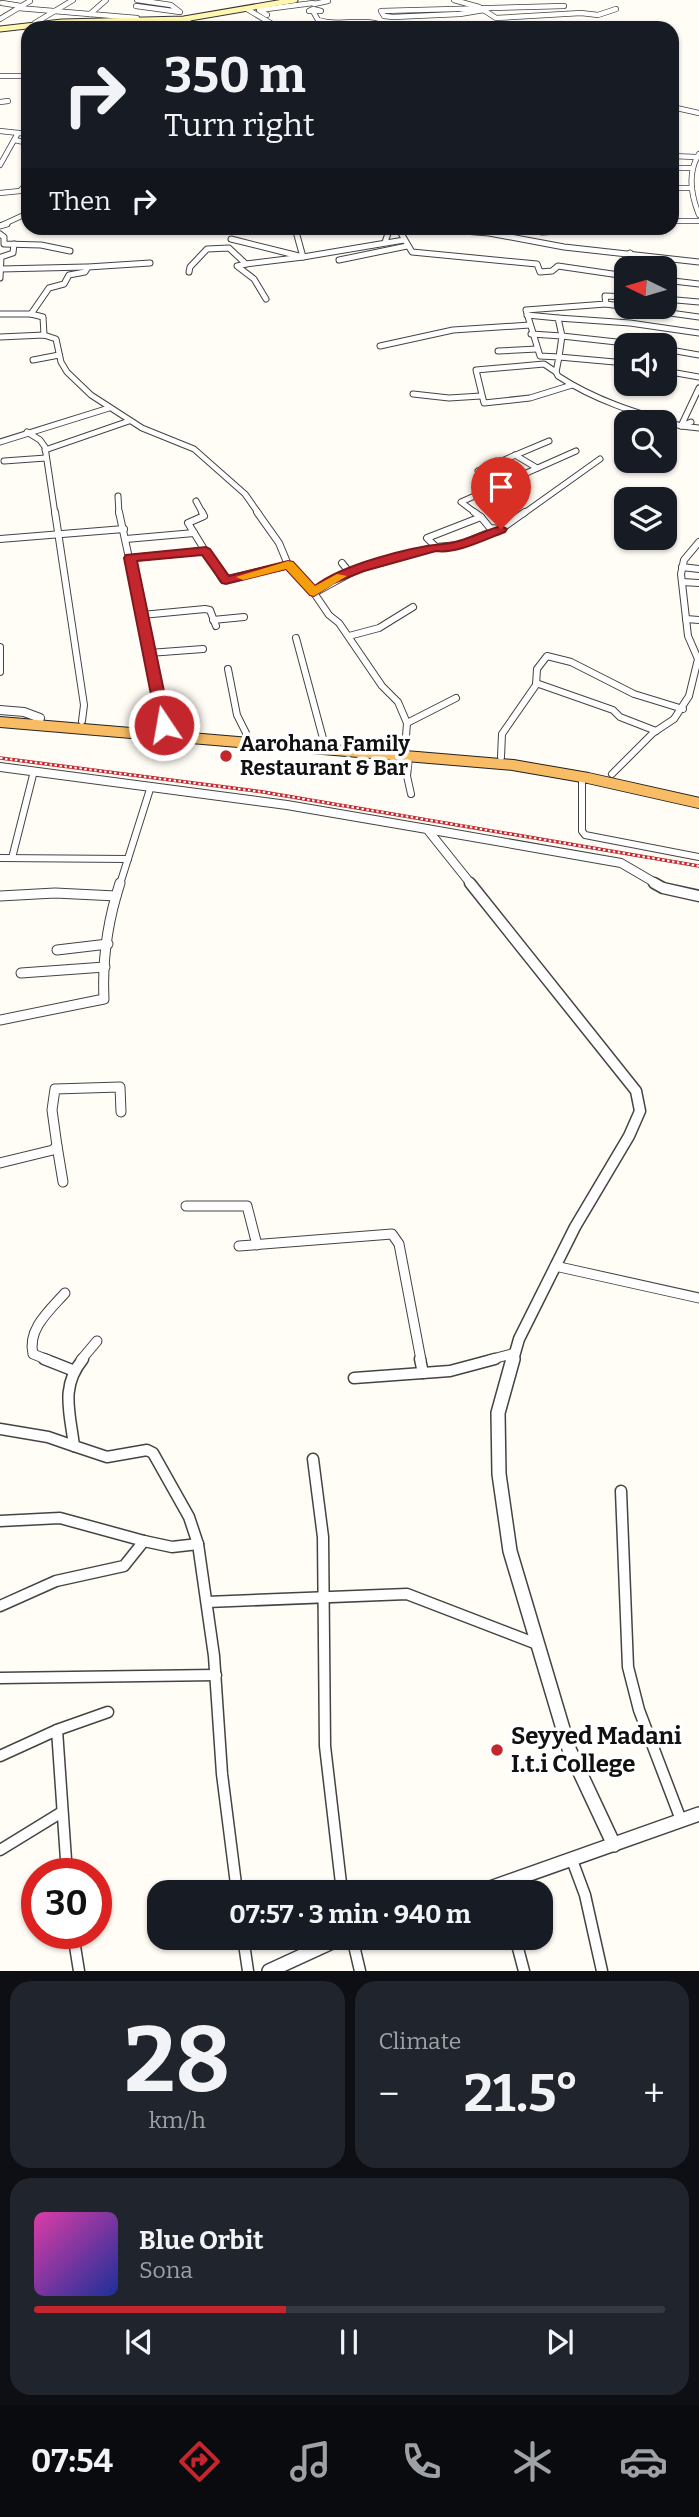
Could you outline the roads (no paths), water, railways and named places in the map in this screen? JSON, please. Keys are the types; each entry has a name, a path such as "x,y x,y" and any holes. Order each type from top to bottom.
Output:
{"highway":[{"path":"0,712 39,721 407,753 501,757 612,774 699,795"},
{"path":"0,722 82,721 324,742 513,765 699,803"}],"main road":[{"path":"113,21 184,19 257,9 285,0"},
{"path":"111,21 147,19 295,0"},
{"path":"0,28 21,26"}],"street":[{"path":"42,21 53,11 73,0"},
{"path":"90,14 106,0"},
{"path":"136,6 172,16 180,12 171,5 137,0"},
{"path":"454,0 479,7 500,18 581,13 592,15 616,9"},
{"path":"0,19 30,1"},
{"path":"257,9 313,6 328,1"},
{"path":"2,3 53,11 147,19"},
{"path":"313,6 321,21"},
{"path":"484,10 449,15 393,17 384,16 382,11 564,6"},
{"path":"0,9 12,11"},
{"path":"247,9 267,21"},
{"path":"257,9 267,15"},
{"path":"0,76 21,76"},
{"path":"0,102 8,101"},
{"path":"688,109 699,104"},
{"path":"679,108 699,113"},
{"path":"0,131 21,133"},
{"path":"0,165 18,133"},
{"path":"15,140 21,141"},
{"path":"679,156 698,155"},
{"path":"698,155 691,168 692,188 699,215"},
{"path":"679,167 691,168"},
{"path":"692,181 699,181"},
{"path":"679,188 692,188"},
{"path":"0,193 20,191"},
{"path":"0,226 21,217"},
{"path":"17,220 21,220"},
{"path":"679,221 699,221"},
{"path":"0,234 4,237 4,244 41,244 70,251"},
{"path":"297,235 303,257"},
{"path":"385,242 388,235"},
{"path":"402,235 412,252 442,254 482,262 538,265 540,272 552,271 559,266 614,274"},
{"path":"502,235 564,247 699,262"},
{"path":"542,235 546,242"},
{"path":"231,239 303,257"},
{"path":"266,299 259,285 237,266 289,261 404,240"},
{"path":"189,272 190,267 207,249 236,247 241,241"},
{"path":"0,278 1,257 13,253 15,244"},
{"path":"338,260 407,246"},
{"path":"229,248 246,264"},
{"path":"1,269 150,263"},
{"path":"31,314 49,288 64,284 69,275 85,272 88,267"},
{"path":"677,282 699,284"},
{"path":"606,304 605,296 614,296"},
{"path":"677,300 699,302"},
{"path":"614,362 540,356 531,334 526,310 606,304 699,317"},
{"path":"0,314 31,314 44,319 44,335"},
{"path":"527,315 630,323 699,333"},
{"path":"556,372 562,336 558,318"},
{"path":"380,346 453,330 530,325"},
{"path":"531,334 614,342"},
{"path":"0,337 44,335 56,339 59,355 67,372 109,408 130,421 182,444 213,464 245,494 279,543 288,565 314,593 329,615 339,623 382,686 398,702 407,723 407,776 411,794"},
{"path":"498,351 537,349"},
{"path":"677,351 699,355"},
{"path":"33,360 59,355"},
{"path":"572,385 510,401 484,403 477,370 544,364 572,385 615,406 681,426 699,428"},
{"path":"677,373 699,377"},
{"path":"681,426 699,388"},
{"path":"413,394 449,398 481,396"},
{"path":"0,442 109,408"},
{"path":"45,450 130,421"},
{"path":"681,426 691,422"},
{"path":"27,432 43,442 45,450 84,705 82,721"},
{"path":"478,471 549,441"},
{"path":"496,530 490,528 481,517 461,502 576,451"},
{"path":"515,455 537,468"},
{"path":"4,461 46,458"},
{"path":"314,593 330,580 350,573 436,547 443,548 473,540 501,529 600,460"},
{"path":"118,496 163,715 163,728"},
{"path":"196,501 204,516 189,521 225,580 288,565"},
{"path":"436,547 427,538 481,517"},
{"path":"0,539 124,528"},
{"path":"126,540 194,533"},
{"path":"612,774 656,731 674,719 683,709 695,682 698,659 688,636 682,567 693,546 699,542"},
{"path":"130,558 206,551"},
{"path":"342,564 350,573"},
{"path":"682,567 699,569"},
{"path":"682,582 699,583"},
{"path":"349,636 379,628 414,607"},
{"path":"142,615 205,609 210,610 214,623 244,617"},
{"path":"686,619 699,620"},
{"path":"296,638 324,742"},
{"path":"0,647 0,672"},
{"path":"149,653 203,649"},
{"path":"501,757 502,734 536,682 537,668 547,656 571,662 634,694 683,709"},
{"path":"228,669 237,715 247,736"},
{"path":"536,682 613,710 620,717 656,731"},
{"path":"407,723 456,698"},
{"path":"0,767 287,805 621,863 663,888 699,896"},
{"path":"12,858 34,771"},
{"path":"582,777 582,831 585,835 699,857"},
{"path":"0,1020 104,999 110,915 151,786"},
{"path":"427,830 636,1091 640,1111 629,1136 575,1227 519,1339 498,1413 499,1474 510,1551 569,1749 614,1845"},
{"path":"0,858 128,859"},
{"path":"0,896 55,893 116,896"},
{"path":"57,950 107,944"},
{"path":"22,973 105,967"},
{"path":"62,1182 52,1125 52,1099 55,1089 120,1087 121,1112"},
{"path":"0,1163 53,1150 57,1146"},
{"path":"186,1206 247,1206 257,1245"},
{"path":"239,1246 392,1234 399,1244 424,1373"},
{"path":"555,1266 699,1298"},
{"path":"65,1293 31,1337 30,1348 33,1354 72,1370"},
{"path":"74,1446 68,1389 72,1370 97,1341"},
{"path":"354,1378 450,1371 515,1353"},
{"path":"0,1429 48,1437 107,1457 147,1450 153,1453 189,1517 198,1544 207,1602 216,1675 222,1774 235,1880"},
{"path":"313,1459 323,1537 321,1599 325,1746 341,1880"},
{"path":"621,1491 628,1667 639,1710 681,1820"},
{"path":"0,1521 60,1518 172,1547 198,1544"},
{"path":"0,1606 56,1581 124,1566 144,1541"},
{"path":"207,1602 407,1594 539,1645"},
{"path":"0,1678 216,1675"},
{"path":"0,1756 57,1730 108,1712"},
{"path":"57,1730 66,1858"},
{"path":"0,1850 62,1812"},
{"path":"521,1880 699,1814"},
{"path":"572,1860 586,1895 602,1971"},
{"path":"75,1949 79,1971"},
{"path":"245,1950 248,1971"},
{"path":"269,1971 315,1950"},
{"path":"355,1950 360,1971"},
{"path":"518,1950 524,1971"}],"railway":[{"path":"0,758 263,792 699,866"}],"place":[{"name":"Aarohana Family Restaurant & Bar","path":"226,756"},
{"name":"Seyyed Madani I.t.i College","path":"497,1750"}]}
